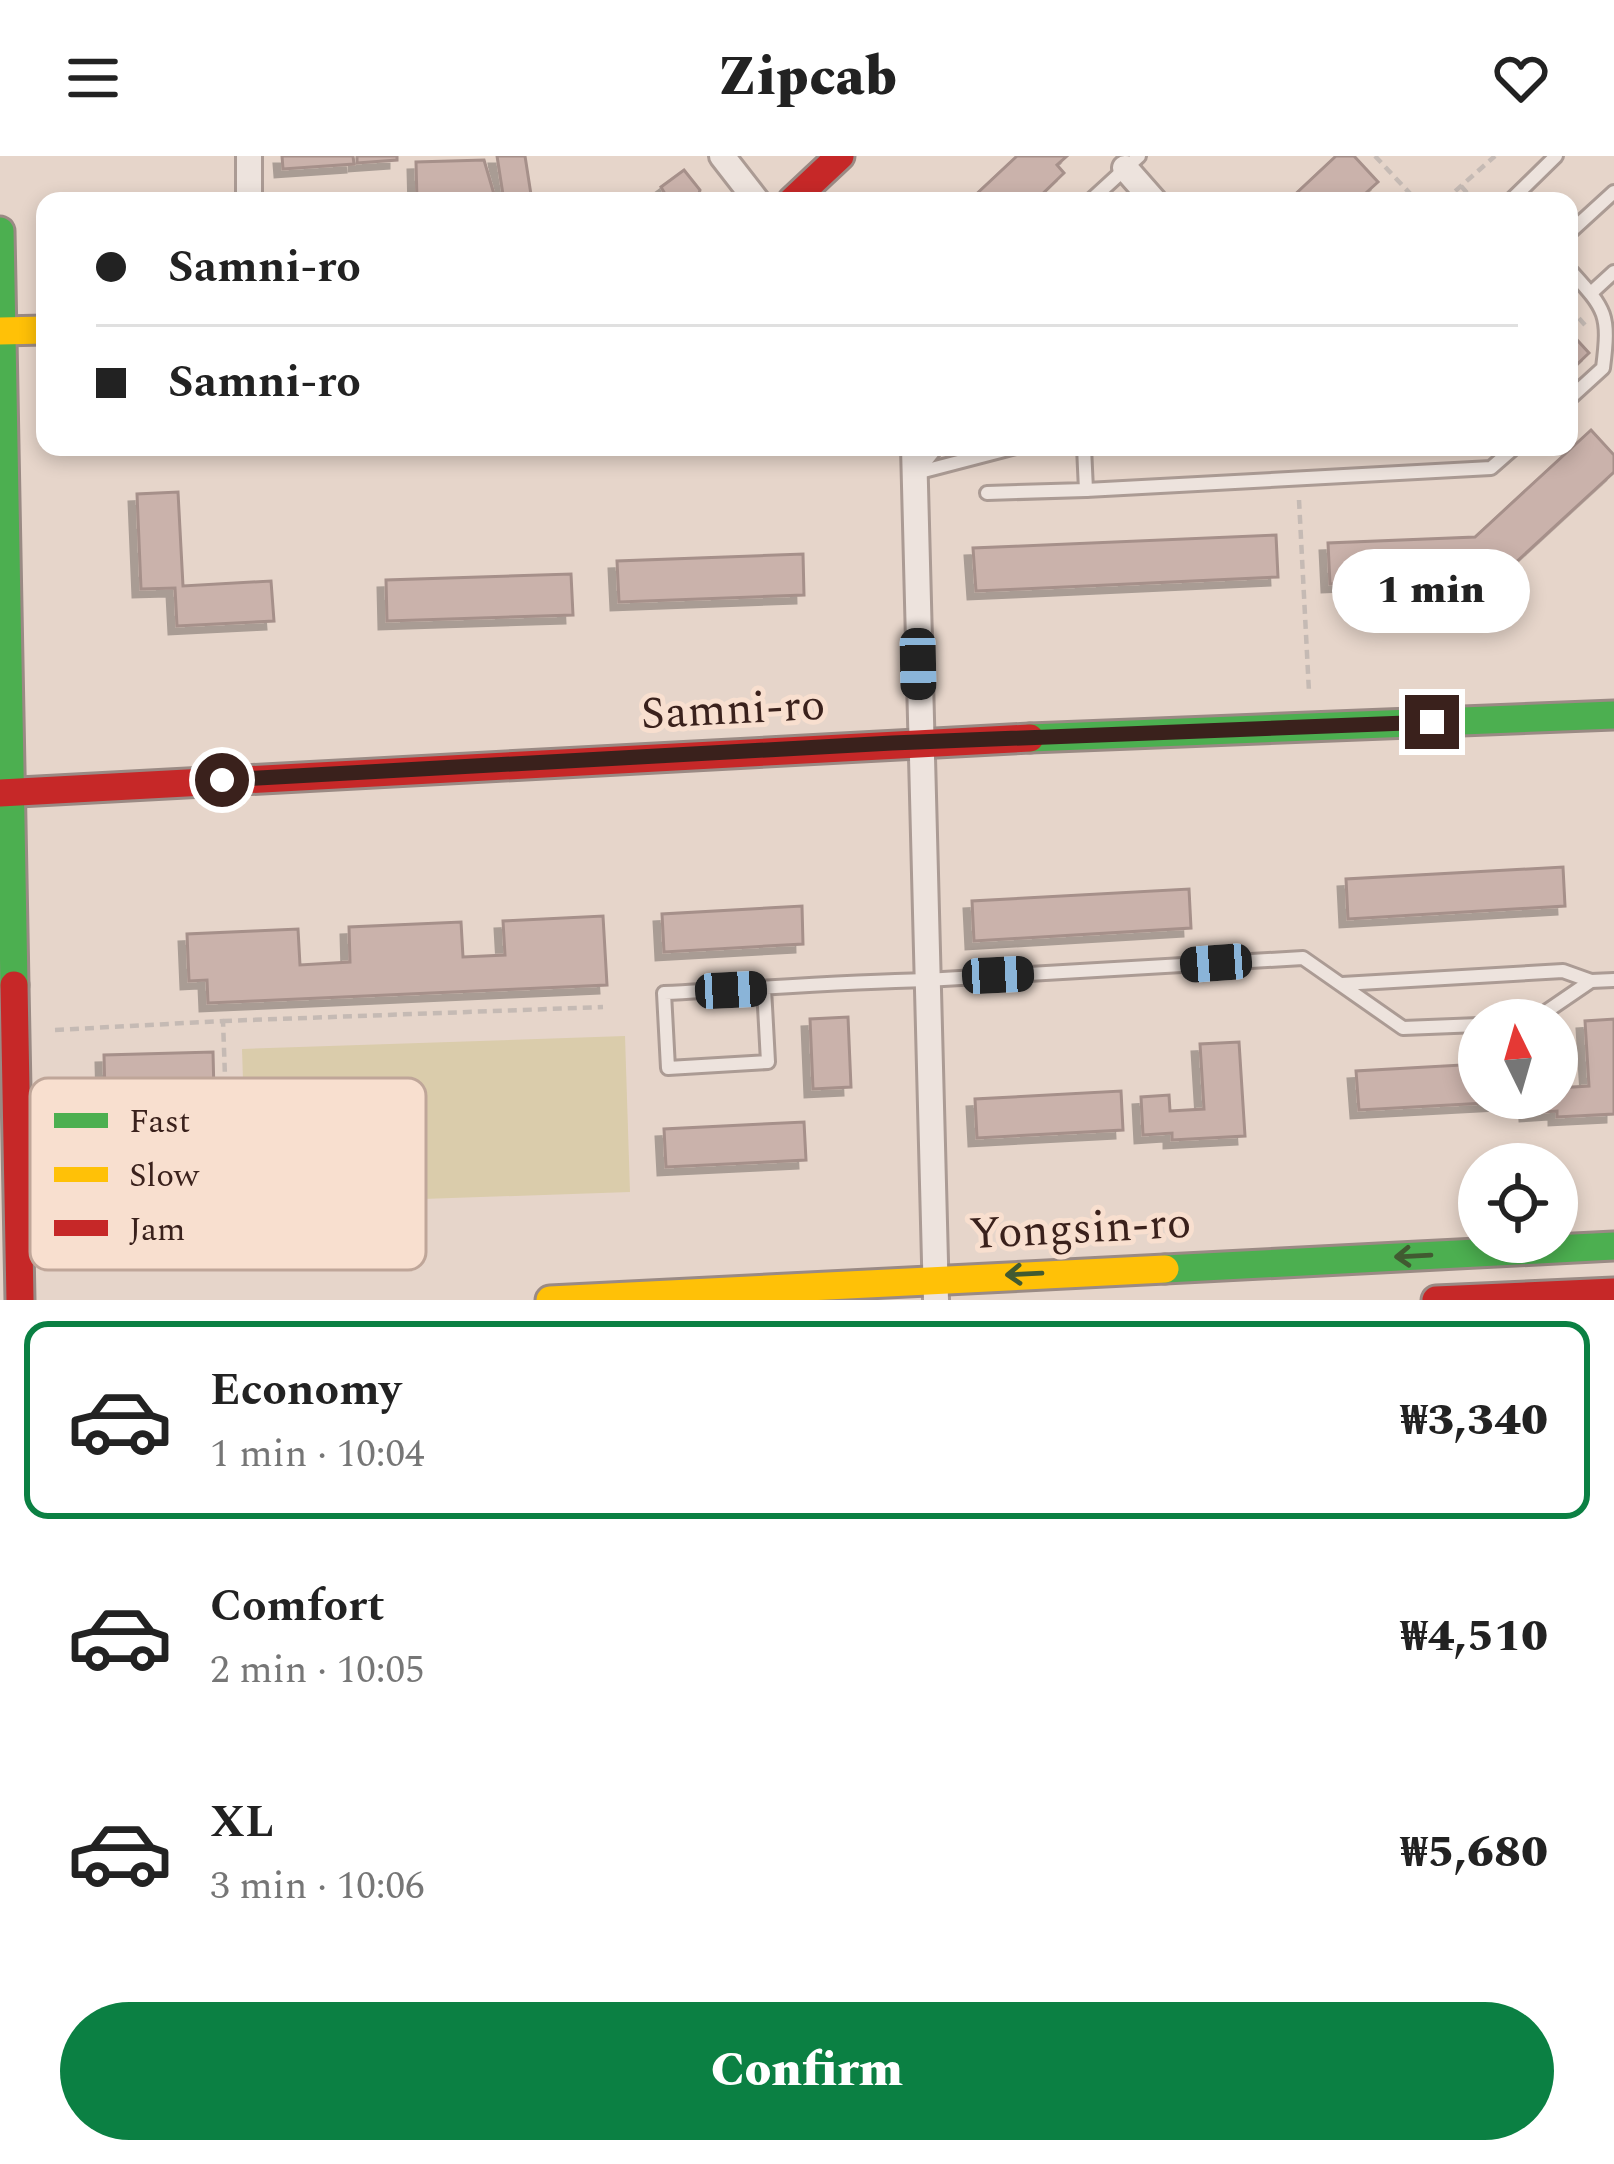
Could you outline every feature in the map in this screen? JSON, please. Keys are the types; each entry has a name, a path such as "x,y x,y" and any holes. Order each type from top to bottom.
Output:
{"main road":[{"path":"802,192 840,156"},
{"path":"0,232 5,792 20,1300"},
{"path":"1,331 36,330"},
{"name":"Samni-ro","path":"5,792 919,742 1614,715"},
{"name":"Yongsin-ro","path":"550,1300 935,1289 1614,1246"},
{"path":"1436,1300 1614,1292"}],"street":[{"path":"248,156 249,192"},
{"path":"722,156 750,192"},
{"path":"1132,162 1149,192"},
{"path":"915,456 935,1289"}],"lane":[{"path":"1519,192 1556,156"},
{"path":"1100,192 1132,162"},
{"path":"1578,225 1614,191"},
{"path":"1591,293 1614,272"},
{"path":"1578,278 1609,323 1604,368 1578,391"},
{"path":"1604,368 1614,380"},
{"path":"916,473 930,456"},
{"path":"916,473 981,456"},
{"path":"1084,456 1086,490"},
{"path":"987,493 1491,468 1505,456"},
{"path":"764,988 768,1062 668,1068 664,993 1303,958 1403,1028 1458,1025"},
{"path":"1340,984 1563,971 1591,981 1614,980"},
{"path":"1565,999 1591,981"}],"path":[{"path":"1375,156 1409,192"},
{"path":"1454,192 1495,156"},
{"path":"1461,186 1466,192"},
{"path":"1578,317 1591,332"},
{"path":"1297,478 1309,692"},
{"path":"55,1030 603,1007"},
{"path":"223,1021 225,1078"}],"shaded area":[{"path":"625,1036 630,1192 426,1199 426,1078 243,1078 242,1049"}],"building":[{"path":"282,156 353,156 354,164 283,169"},
{"path":"357,156 397,156 397,160 357,163"},
{"path":"497,156 525,156 531,192 503,192"},
{"path":"1017,156 1067,156 1057,165 1064,173 1044,192 979,192"},
{"path":"1336,156 1354,156 1378,182 1367,192 1298,192"},
{"path":"484,160 493,192 417,192 416,162"},
{"path":"684,170 700,190 664,192 661,187"},
{"path":"1578,341 1589,353 1578,363"},
{"path":"1591,430 1614,455 1614,472 1500,577 1330,584 1328,543 1475,537 1563,456 1578,456 1578,442"},
{"path":"178,492 183,586 271,581 274,621 177,626 175,588 141,589 137,494"},
{"path":"1276,535 1278,577 976,591 973,548"},
{"path":"803,554 804,595 619,602 617,561"},
{"path":"571,574 573,615 387,621 386,580"},
{"path":"1563,867 1565,906 1348,919 1346,879"},
{"path":"1189,889 1191,928 974,941 972,901"},
{"path":"802,906 803,944 664,952 662,914"},
{"path":"603,916 607,985 208,1003 207,980 189,981 187,934 298,929 300,965 350,962 349,927 461,922 463,957 505,955 503,921"},
{"path":"848,1017 851,1087 813,1089 810,1019"},
{"path":"1614,1019 1614,1114 1578,1116 1578,1087 1589,1086 1585,1021"},
{"path":"1239,1042 1245,1136 1172,1140 1172,1133 1143,1135 1141,1097 1169,1095 1170,1111 1204,1109 1200,1044"},
{"path":"213,1052 214,1078 105,1078 104,1055"},
{"path":"1458,1065 1458,1105 1359,1110 1356,1071"},
{"path":"1121,1091 1123,1130 977,1138 975,1099"},
{"path":"804,1122 806,1160 666,1167 664,1129"}],"traffic: fast":[{"path":"0,231 14,985"},
{"path":"1030,738 1614,715"},
{"path":"1165,1269 1614,1246"}],"traffic: slow":[{"path":"0,331 36,330"},
{"path":"550,1300 1165,1269"}],"traffic: jam":[{"path":"802,192 840,156"},
{"path":"0,793 1030,738"},
{"path":"14,985 20,1300"},
{"path":"1436,1300 1614,1292"}],"route":[{"path":"222,780 892,743 1432,722"}]}
